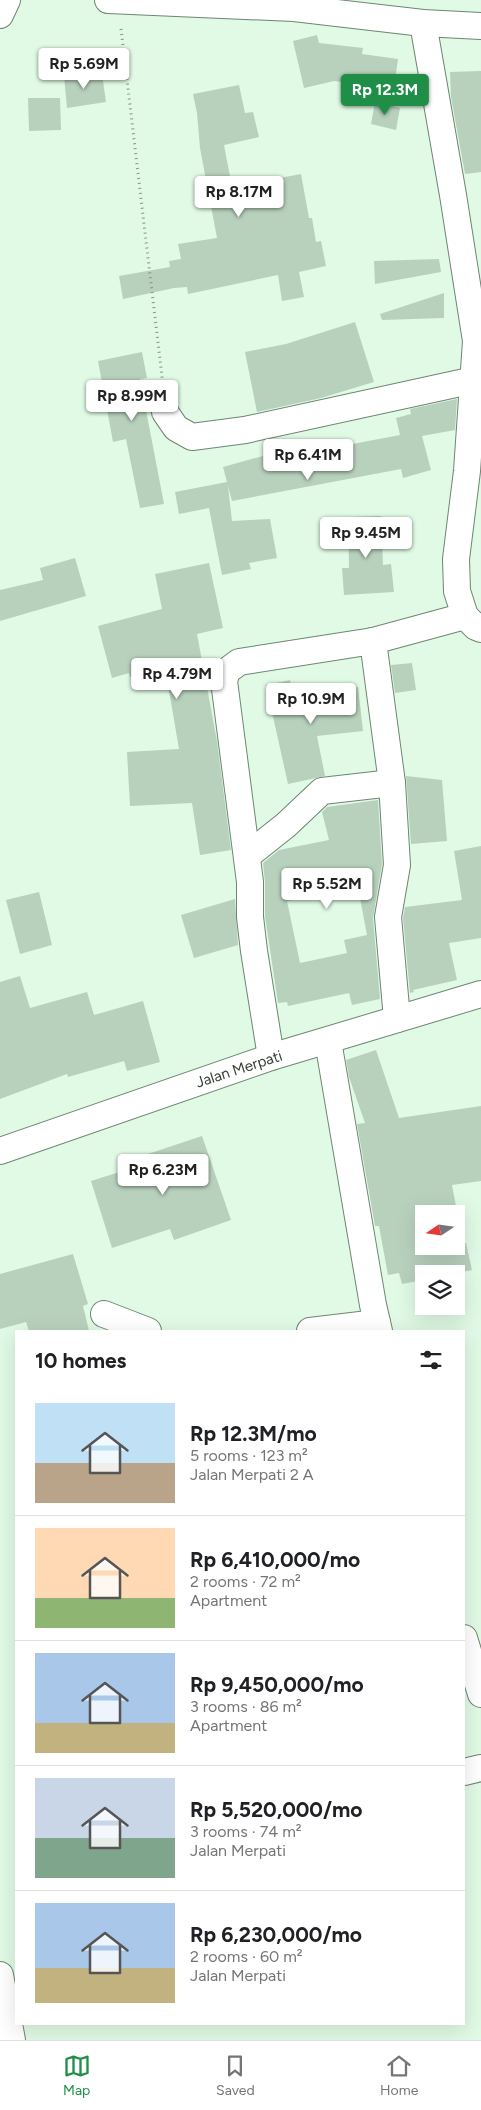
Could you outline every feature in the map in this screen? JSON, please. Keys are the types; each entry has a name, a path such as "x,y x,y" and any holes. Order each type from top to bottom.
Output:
{"street":[{"path":"0,15 7,0"},
{"path":"113,0 293,4 423,22 481,26"},
{"path":"271,1057 254,951 247,856 224,681 227,671 239,662 473,623 457,592 456,559 467,471 476,342 423,22"},
{"path":"165,412 170,422 176,428 192,437 245,430 474,380"},
{"path":"373,641 392,783 398,865 388,917 396,1019"},
{"path":"247,856 286,825 322,791 392,783"},
{"name":"Jalan Merpati","path":"0,1151 271,1057 481,994"},
{"path":"327,1330 378,1327 328,1041"},
{"path":"104,1314 145,1330"},
{"path":"465,1641 481,1694"},
{"path":"465,1772 481,1768"},
{"path":"0,1976 12,2040"}],"path":[{"path":"113,0 163,366 165,412"}],"building":[{"path":"317,35 319,43 363,48 362,54 398,59 394,88 334,81 304,88 293,41"},
{"path":"481,71 481,172 465,174 451,97 450,72"},
{"path":"102,74 106,102 67,108 64,76"},
{"path":"239,85 245,113 253,112 259,137 224,145 232,187 301,174 309,218 312,218 316,242 321,241 326,266 299,272 304,297 282,301 278,275 188,294 187,287 174,288 123,299 119,276 170,267 169,261 181,259 178,244 217,238 200,148 197,113 193,94"},
{"path":"28,98 60,98 61,130 29,131"},
{"path":"375,102 400,108 396,130 371,124"},
{"path":"439,259 441,272 375,284 374,261"},
{"path":"444,293 444,318 382,320 380,314"},
{"path":"355,322 374,382 321,398 257,412 245,352 286,344"},
{"path":"142,352 147,378 140,379 164,504 140,508 126,439 113,442 98,361"},
{"path":"457,399 455,430 422,436 431,470 403,478 401,469 232,501 228,486 232,521 270,519 277,558 249,563 251,569 222,575 209,508 179,514 175,492 227,482 223,467 277,452 279,458 400,435 396,418 411,414 410,409"},
{"path":"381,516 383,565 391,564 394,592 344,595 342,568 349,568 348,517"},
{"path":"75,558 86,596 0,621 0,590 43,580 40,568"},
{"path":"209,563 223,628 197,634 217,741 231,850 200,855 192,803 130,806 127,752 179,749 165,667 130,677 129,673 112,678 98,626 162,609 155,574"},
{"path":"412,663 416,690 395,693 391,665"},
{"path":"290,680 293,694 358,687 363,731 317,736 325,776 288,784 266,685"},
{"path":"406,776 442,780 447,841 411,844"},
{"path":"378,800 382,864 373,918 380,999 352,1005 349,993 288,1006 287,1002 278,1003 265,916 263,863 279,850 329,840 322,812 327,807","holes":["344,874 345,880 356,877 367,935 344,940 347,953 300,963 287,901 304,898 301,883"]},
{"path":"481,846 481,938 449,943 457,980 413,990 414,992 410,993 403,918 405,907 462,900 454,851"},
{"path":"39,892 52,945 20,954 6,900"},
{"path":"235,899 238,945 194,958 181,915"},
{"path":"20,976 30,1008 87,992 94,1015 143,1001 160,1062 127,1071 124,1061 68,1077 67,1074 0,1099 0,982"},
{"path":"376,1050 399,1118 481,1106 481,1181 452,1185 456,1205 415,1205 415,1255 465,1255 466,1243 472,1270 465,1272 465,1265 415,1265 415,1282 402,1284 399,1273 388,1275 379,1226 375,1226 357,1124 365,1123 349,1077 346,1060"},
{"path":"202,1136 231,1220 174,1240 170,1229 112,1248 91,1181 148,1163 145,1155"},
{"path":"73,1254 88,1304 83,1306 89,1330 29,1330 26,1322 0,1329 0,1274"}]}
